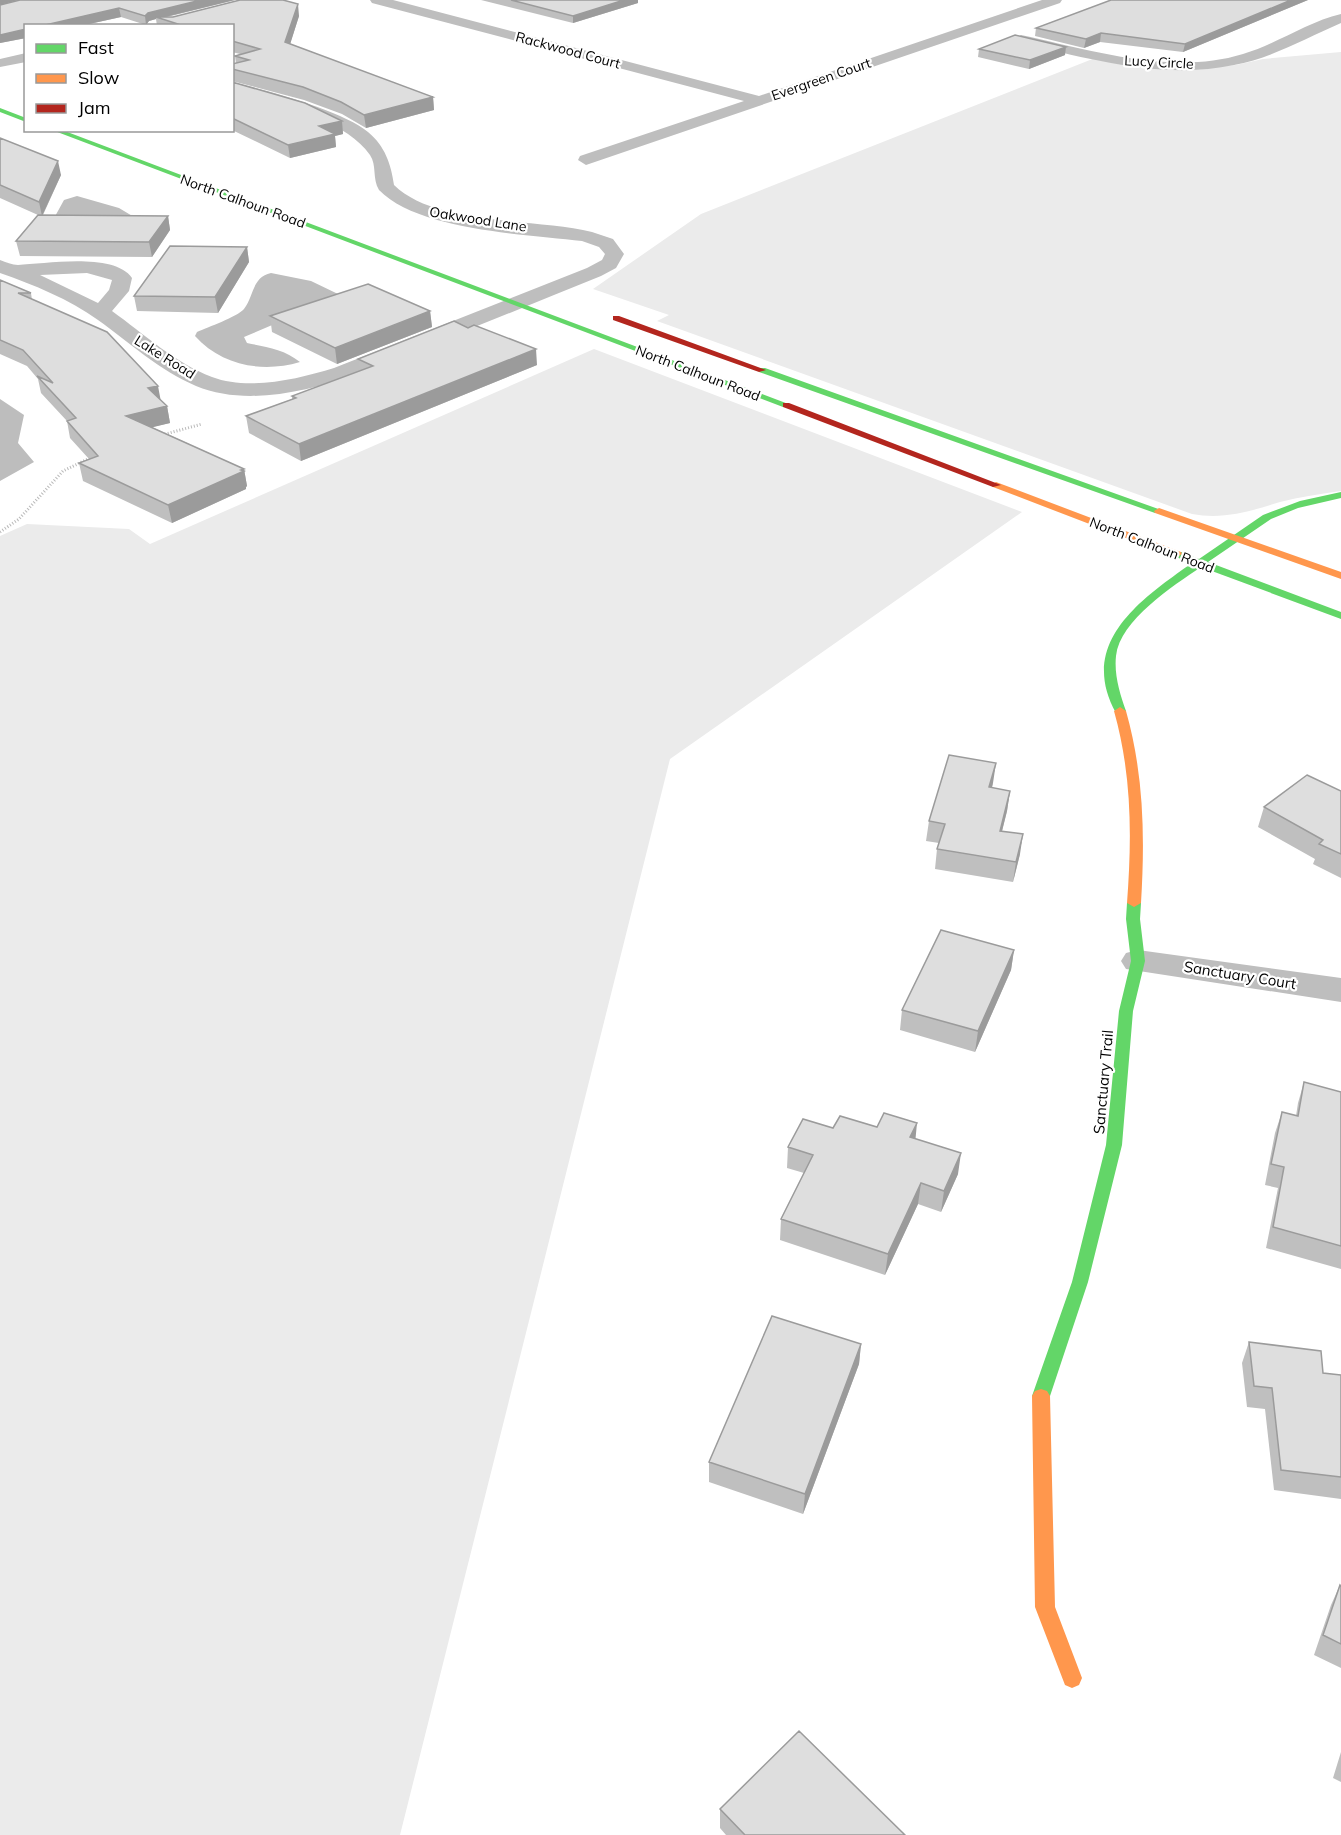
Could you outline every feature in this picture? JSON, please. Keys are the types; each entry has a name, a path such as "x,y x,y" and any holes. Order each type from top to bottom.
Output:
{"main road":[{"path":"0,110 24,119"},
{"name":"North Calhoun Road","path":"60,132 1341,616"},
{"path":"234,198 254,191"},
{"path":"522,284 566,300"},
{"name":"North Calhoun Road","path":"599,312 1341,576"},
{"name":"Sanctuary Trail","path":"1072,1678 1045,1607 1041,1397 1080,1282 1114,1145 1126,1011 1138,961 1133,919 1140,838 1138,795 1126,729 1115,695 1111,651 1118,634 1130,618 1199,563 1282,509 1341,495"}],"street":[{"name":"Rackwood Court","path":"378,0 758,100"},
{"name":"Evergreen Court","path":"586,160 1056,0"},
{"name":"Lucy Circle","path":"973,28 1114,59 1185,65 1221,63 1248,57 1341,18"},
{"path":"0,63 24,57"},
{"name":"Oakwood Lane","path":"234,87 321,114 362,135 379,155 383,164 385,186 414,207 458,219 585,236 606,243 612,248 615,254 609,264 545,292"},
{"path":"6,268 78,268 115,273 122,278 122,285 101,312"},
{"name":"Lake Road","path":"6,268 101,312 130,336 192,376 218,384 245,388 310,383 342,373 545,292"},
{"name":"Sanctuary Court","path":"1138,961 1341,990"}],"path":[{"path":"153,437 202,424"},
{"path":"0,532 19,519 63,471 98,454"}],"shaded area":[{"path":"1341,52 1341,491 1288,500 1237,514 1204,516 1192,514 657,321 669,315 593,289 701,214 1095,58 1190,68 1236,65 1263,59"},
{"path":"77,196 119,208 134,217 53,220 64,200"},
{"path":"271,273 311,281 338,294 338,297 244,337 247,343 281,351 300,362 272,367 244,364 218,354 195,336 197,332 244,309 260,278"},
{"path":"594,349 1022,512 670,759 400,1835 0,1835 0,536 27,524 129,529 150,544"},
{"path":"0,399 24,415 18,443 34,462 0,481"}],"building":[{"path":"20,0 201,0 148,13 145,16 119,8 50,24 24,24 24,29 0,35 0,5"},
{"path":"240,0 283,0 298,4 285,42 433,97 364,115 341,102 303,87 234,70 234,64 249,60 235,56 260,49 234,42 234,24 178,24 156,17 173,17"},
{"path":"511,0 624,0 573,16"},
{"path":"1111,0 1291,0 1185,44 1101,33 1086,39 1036,28"},
{"path":"1015,35 1066,47 1030,60 979,49"},
{"path":"234,83 305,103 342,121 319,126 335,134 288,145 234,119"},
{"path":"0,138 58,161 39,202 0,185"},
{"path":"38,215 168,216 149,242 16,241"},
{"path":"170,246 247,247 215,297 134,296"},
{"path":"0,280 31,293 18,293 107,332 158,386 148,388 167,406 126,416 244,469 241,470 244,471 168,505 79,463 98,456 67,421 76,418 37,376 53,383 23,350 0,340"},
{"path":"368,284 430,311 335,348 270,316"},
{"path":"454,321 468,328 474,325 536,349 299,444 246,416 373,366 358,359"},
{"path":"949,755 996,763 989,787 1010,791 1000,831 1023,834 1016,862 937,849 945,824 929,821"},
{"path":"1307,775 1341,791 1341,854 1319,844 1323,840 1264,807"},
{"path":"941,930 1014,950 978,1031 902,1010"},
{"path":"1304,1082 1341,1092 1341,1246 1273,1227 1284,1167 1271,1164 1282,1112 1298,1116"},
{"path":"884,1113 917,1123 910,1137 961,1153 944,1191 921,1183 888,1254 781,1219 813,1155 788,1147 803,1119 833,1128 840,1116 877,1127"},
{"path":"772,1316 861,1344 805,1494 709,1462"},
{"path":"1249,1342 1321,1351 1323,1373 1341,1375 1341,1477 1281,1470 1272,1388 1254,1386"},
{"path":"1341,1586 1341,1644 1323,1635"},
{"path":"799,1731 905,1835 745,1835 720,1809"}],"traffic: fast":[{"path":"0,110 24,119"},
{"path":"60,132 786,405"},
{"path":"762,370 1159,511"},
{"path":"1120,711 1110,672 1110,655 1119,633 1131,618 1180,576 1267,517 1294,506 1341,495"},
{"path":"1177,554 1341,616"},
{"path":"1041,1396 1080,1282 1114,1145 1126,1011 1138,961 1133,919 1134,903"}],"traffic: slow":[{"path":"996,485 1177,554"},
{"path":"1159,511 1341,576"},
{"path":"1120,711 1132,759 1137,806 1134,903"},
{"path":"1041,1396 1045,1607 1072,1678"}],"traffic: jam":[{"path":"616,318 762,370"},
{"path":"786,405 996,485"}]}
